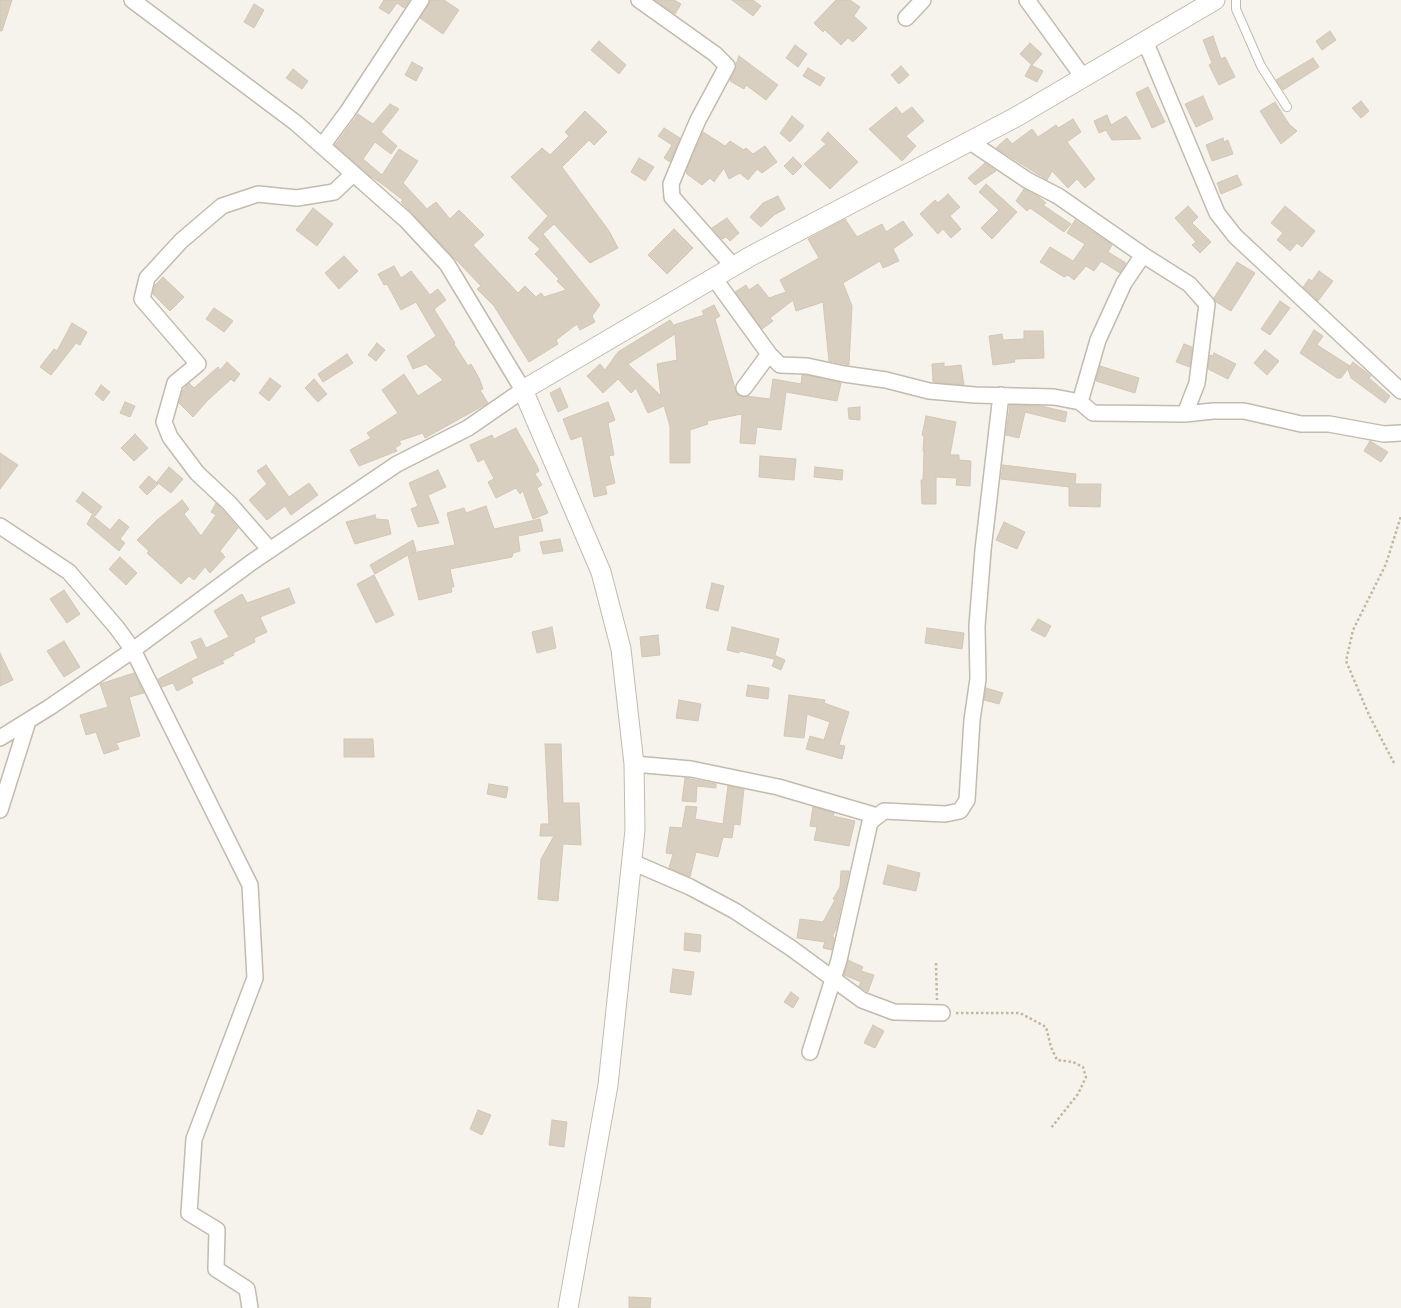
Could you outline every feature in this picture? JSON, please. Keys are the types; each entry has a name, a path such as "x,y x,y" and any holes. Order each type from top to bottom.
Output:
{"street":[{"path":"132,0 296,123 406,220 447,264 523,390 601,572 621,649 634,764 635,830 608,1085 568,1308"},
{"path":"322,146 348,111 422,0"},
{"path":"639,0 715,54 727,66 698,120 671,184 672,197 733,266"},
{"path":"906,18 923,0"},
{"path":"1027,0 1083,77"},
{"path":"0,738 133,650 270,550 397,464 468,428 523,390 733,266 969,141 1215,0"},
{"path":"1145,41 1217,213 1235,236 1401,391"},
{"path":"969,141 1027,180 1058,196 1143,255 1190,284 1207,304 1197,382 1185,414"},
{"path":"270,550 230,502 197,474 170,437 164,422 175,383 198,364 142,299 147,278 181,241 222,206 258,194 297,198 334,192 354,174"},
{"path":"1080,402 1098,340 1124,283 1143,255"},
{"path":"714,278 769,354 780,365 807,366 886,380 929,391 1054,397 1080,402 1093,413 1185,414 1213,411 1244,411 1301,424 1329,424 1384,434 1401,433"},
{"path":"744,388 769,354"},
{"path":"810,1052 848,925 864,842 870,822 884,811 945,814 960,811 967,800 972,720 978,679 977,626 984,541 1001,395"},
{"path":"0,526 69,572 118,628 133,650 250,885 255,978 194,1140 189,1213 217,1230 216,1269 247,1288 250,1308"},
{"path":"0,810 28,721"},
{"path":"634,764 691,769 778,787 877,816"},
{"path":"632,862 690,887 735,911 862,1000 894,1012 942,1013"}],"lane":[{"path":"1236,0 1236,10 1261,66 1287,107"}],"path":[{"path":"1394,763 1369,715 1346,661 1353,630 1386,564 1401,516"},
{"path":"936,963 936,999 942,1013 1020,1013 1046,1027 1057,1060 1073,1062 1082,1067 1086,1077 1078,1094 1051,1128"}],"building":[{"path":"0,0 12,0 2,31 0,31"},
{"path":"384,0 410,0 404,8 397,3 389,14 379,8"},
{"path":"430,0 444,0 459,10 443,34 420,18"},
{"path":"655,0 674,0 681,4 675,14"},
{"path":"732,0 753,0 761,6 753,16"},
{"path":"836,0 850,0 860,7 854,16 867,28 853,42 848,38 841,45 825,30 823,32 814,23"},
{"path":"254,4 264,10 254,28 244,22"},
{"path":"1330,31 1336,40 1322,50 1316,41"},
{"path":"1213,36 1221,59 1225,57 1235,77 1219,85 1209,65 1212,63 1203,40"},
{"path":"599,41 626,65 619,74 591,50"},
{"path":"1030,43 1042,54 1032,65 1020,54"},
{"path":"795,45 807,54 798,67 786,58"},
{"path":"739,56 778,85 766,100 746,85 744,89 730,81"},
{"path":"1313,58 1319,67 1283,90 1276,80"},
{"path":"412,62 423,68 416,81 405,75"},
{"path":"1031,65 1043,71 1037,82 1025,76"},
{"path":"901,66 909,75 899,84 891,75"},
{"path":"808,68 825,78 820,86 803,76"},
{"path":"293,69 308,81 302,89 286,78"},
{"path":"1148,87 1165,122 1152,128 1136,93"},
{"path":"1203,96 1213,119 1196,127 1185,104"},
{"path":"1361,101 1369,111 1361,118 1352,108"},
{"path":"1275,102 1289,124 1297,131 1281,144 1260,111"},
{"path":"390,104 399,109 381,132 397,146 391,154 375,142 363,159 382,175 399,149 418,161 403,183 427,209 436,202 450,219 459,210 484,235 473,245 518,293 525,286 536,297 541,293 544,297 566,290 557,281 559,279 535,254 540,249 528,238 548,216 511,177 542,148 550,155 569,136 565,132 585,111 607,132 594,145 589,140 562,167 609,231 618,248 590,263 554,224 543,234 600,305 592,316 595,322 580,330 577,324 556,340 558,344 529,362 494,306 477,289 481,286 401,202 403,200 335,145 358,114 373,124"},
{"path":"896,107 902,114 912,107 924,121 906,136 916,146 902,161 869,129"},
{"path":"1107,115 1111,125 1126,116 1141,139 1112,140 1106,130 1099,133 1094,121"},
{"path":"792,116 804,126 790,142 780,133"},
{"path":"1073,119 1081,132 1067,142 1095,179 1085,188 1077,179 1068,188 1052,171 1047,180 996,148 1007,138 1012,144 1032,129 1038,137 1056,125 1058,128"},
{"path":"664,128 680,138 670,162 664,158 672,145 658,136"},
{"path":"703,132 725,146 730,141 744,150 746,148 753,154 765,146 777,162 762,173 757,169 748,180 740,173 729,179 724,168 714,182 710,178 702,185 687,174 686,171"},
{"path":"828,132 858,162 830,189 804,164 826,144 821,140"},
{"path":"1223,138 1224,142 1228,140 1233,154 1212,161 1206,145"},
{"path":"793,157 802,166 793,175 784,166"},
{"path":"639,158 654,167 645,181 631,172"},
{"path":"985,163 996,171 975,185 968,178"},
{"path":"1237,175 1242,185 1221,194 1217,183"},
{"path":"986,184 1017,212 992,239 981,228 999,210 979,192"},
{"path":"1024,189 1039,197 1046,203 1043,205 1071,224 1064,232 1030,208 1027,211 1016,201"},
{"path":"948,194 960,207 950,216 961,229 951,238 943,229 938,234 920,214 935,200 938,203"},
{"path":"778,196 785,209 774,215 761,227 750,217 763,203"},
{"path":"1188,206 1198,217 1192,223 1211,242 1200,253 1192,245 1196,242 1175,218"},
{"path":"1285,206 1315,231 1302,247 1297,243 1290,251 1277,240 1283,233 1271,223"},
{"path":"313,208 333,224 317,246 296,230"},
{"path":"727,218 739,233 730,241 726,237 722,239 712,228"},
{"path":"845,219 857,237 882,224 886,232 903,221 913,235 893,249 899,261 883,268 880,261 843,283 852,306 849,365 829,361 823,302 796,311 793,300 770,318 773,321 762,329 735,292 746,285 749,290 758,284 769,298 786,292 780,280 819,258 808,239"},
{"path":"1075,220 1112,245 1108,252 1126,263 1120,273 1101,261 1094,271 1086,266 1074,280 1068,275 1064,277 1040,262 1050,247 1073,261 1085,244 1067,233"},
{"path":"674,229 693,248 667,274 648,255"},
{"path":"344,256 358,271 339,289 325,273"},
{"path":"1237,262 1255,273 1231,311 1216,302 1214,298"},
{"path":"394,266 401,278 411,271 430,295 438,289 446,300 434,309 468,366 471,364 483,389 480,390 488,403 425,438 423,433 399,441 401,444 395,448 397,451 359,466 350,450 371,438 367,433 398,413 382,390 404,374 418,396 443,380 426,364 413,369 407,356 436,336 416,302 401,310 387,284 384,285 378,274"},
{"path":"1319,271 1333,281 1318,301 1303,287 1309,279 1312,281"},
{"path":"163,277 184,297 170,311 153,294 155,285"},
{"path":"1280,301 1290,308 1270,335 1261,329"},
{"path":"714,305 720,316 715,319 737,395 770,399 773,379 801,384 802,375 806,375 841,383 837,401 786,392 781,430 757,427 755,444 740,443 742,414 707,421 708,424 690,430 690,463 670,463 670,426 664,406 648,413 636,388 631,393 618,379 603,393 587,376 600,364 605,370 618,352 670,320 675,327 674,325 704,315 702,311","holes":["675,334 677,360 657,364 661,396 628,364"]},
{"path":"214,308 233,321 224,332 206,319"},
{"path":"72,323 87,332 80,345 76,343 51,375 40,367 54,349 57,351"},
{"path":"1314,330 1323,336 1317,345 1350,366 1341,378 1337,378 1300,353"},
{"path":"1024,331 1043,331 1044,358 1014,359 1015,362 993,365 989,336 1002,334 1003,340 1024,339"},
{"path":"377,343 385,350 376,361 368,355"},
{"path":"1184,344 1192,347 1190,367 1176,362"},
{"path":"1265,350 1279,361 1267,375 1254,363"},
{"path":"1214,353 1236,364 1228,379 1208,369 1210,355 1213,356"},
{"path":"347,354 353,363 323,382 318,374"},
{"path":"227,362 240,374 234,382 231,379 193,417 179,403 183,390 189,383 194,388 218,367 220,370"},
{"path":"1353,362 1371,376 1369,378 1390,396 1385,403 1351,378 1348,369"},
{"path":"944,363 944,367 961,365 964,385 933,382 932,364"},
{"path":"1100,366 1139,378 1135,393 1096,381"},
{"path":"270,378 281,386 269,401 259,393"},
{"path":"314,379 327,394 318,402 305,388"},
{"path":"101,385 110,392 103,401 95,394"},
{"path":"560,388 568,407 558,412 550,393"},
{"path":"125,402 135,406 130,417 120,413"},
{"path":"608,402 615,420 608,423 614,455 609,456 615,483 605,486 607,494 594,497 582,436 571,440 563,419"},
{"path":"1010,405 1041,406 1067,412 1065,422 1025,412 1019,438 1006,435"},
{"path":"860,407 860,420 849,419 848,408"},
{"path":"926,416 956,422 950,455 959,455 959,460 971,461 970,486 956,485 957,478 936,477 936,504 922,504 921,480 923,480 924,436 922,435"},
{"path":"516,428 539,471 535,474 542,485 537,488 548,513 533,519 523,491 520,494 516,488 496,498 488,482 494,479 484,459 478,462 470,445 492,435 494,439"},
{"path":"135,434 148,448 134,461 121,448"},
{"path":"1370,441 1388,452 1381,462 1364,451"},
{"path":"0,453 18,465 0,489"},
{"path":"760,456 796,459 794,480 759,477"},
{"path":"266,465 289,497 309,483 318,495 291,515 285,506 267,520 249,500 267,484 257,471"},
{"path":"1003,465 1076,474 1075,484 1101,484 1100,507 1069,506 1069,487 1001,479"},
{"path":"169,467 183,479 171,493 157,482"},
{"path":"815,467 843,470 842,480 814,477"},
{"path":"438,470 446,487 428,495 439,523 418,527 411,509 418,506 409,483"},
{"path":"149,476 158,484 147,495 139,487"},
{"path":"83,492 102,507 95,516 76,501"},
{"path":"182,500 189,509 184,514 201,536 216,515 211,512 216,503 238,528 220,551 225,557 210,573 205,567 194,580 189,576 181,584 147,553 149,551 137,540 157,520"},
{"path":"486,506 494,529 540,519 543,531 518,536 520,551 513,553 512,557 450,569 454,587 451,587 452,592 419,600 408,555 375,574 370,565 413,540 416,551 412,553 455,545 447,513 464,508 466,513"},
{"path":"92,515 110,530 119,519 129,527 120,539 125,543 119,551 87,524"},
{"path":"375,515 376,519 388,520 391,534 355,544 346,522"},
{"path":"1004,522 1025,532 1017,549 996,540"},
{"path":"560,539 563,551 543,554 540,542"},
{"path":"120,557 137,573 126,585 109,569"},
{"path":"374,575 394,615 376,623 357,584"},
{"path":"712,583 724,586 718,611 706,608"},
{"path":"289,588 295,603 260,617 267,632 254,638 255,642 233,653 234,655 222,661 224,663 191,678 193,683 177,691 173,683 162,687 158,679 198,658 191,642 201,638 206,648 229,637 214,611 242,594 247,603"},
{"path":"64,590 80,614 67,623 50,599"},
{"path":"1038,619 1051,626 1045,637 1031,630"},
{"path":"552,627 556,648 537,653 532,632"},
{"path":"732,627 779,639 774,659 727,650"},
{"path":"927,628 964,633 962,649 925,643"},
{"path":"658,635 660,655 642,657 640,637"},
{"path":"64,641 80,667 64,677 47,651"},
{"path":"0,653 13,680 0,686"},
{"path":"776,656 785,660 781,670 772,666"},
{"path":"134,673 144,693 129,697 140,736 116,743 119,749 104,754 96,732 86,735 80,715 108,707 100,684"},
{"path":"748,685 769,688 768,699 746,696"},
{"path":"986,688 1003,693 999,704 984,700"},
{"path":"789,695 825,700 824,703 849,712 839,745 845,746 842,759 806,749 810,736 824,740 830,722 807,714 804,738 784,736"},
{"path":"679,700 701,704 698,721 676,718"},
{"path":"344,739 373,739 374,757 344,757"},
{"path":"545,744 561,744 563,803 579,803 581,845 563,844 558,901 538,899 541,859 554,836 540,836 541,824 549,824"},
{"path":"685,778 716,784 716,788 697,786 696,802 682,801"},
{"path":"489,784 508,787 506,798 487,794"},
{"path":"728,786 744,789 740,825 734,824 732,838 723,837 718,857 696,852 690,877 669,868 673,854 666,853 670,827 682,828 686,806 697,807 695,819 723,824"},
{"path":"813,807 834,813 833,816 855,821 849,846 814,840 817,827 810,826"},
{"path":"888,865 920,873 916,891 883,884"},
{"path":"841,871 849,871 836,929 832,937 834,937 832,950 823,948 825,942 797,938 800,919 823,922 840,887"},
{"path":"685,933 701,935 700,952 684,950"},
{"path":"848,960 863,967 861,971 874,975 868,992 859,986 861,982 844,975"},
{"path":"673,969 694,972 691,995 670,992"},
{"path":"791,992 799,998 793,1008 784,1002"},
{"path":"873,1025 884,1031 875,1048 864,1043"},
{"path":"478,1110 491,1115 482,1135 470,1129"},
{"path":"552,1120 567,1122 564,1147 549,1145"},
{"path":"629,1297 651,1298 650,1308 629,1308"}]}
